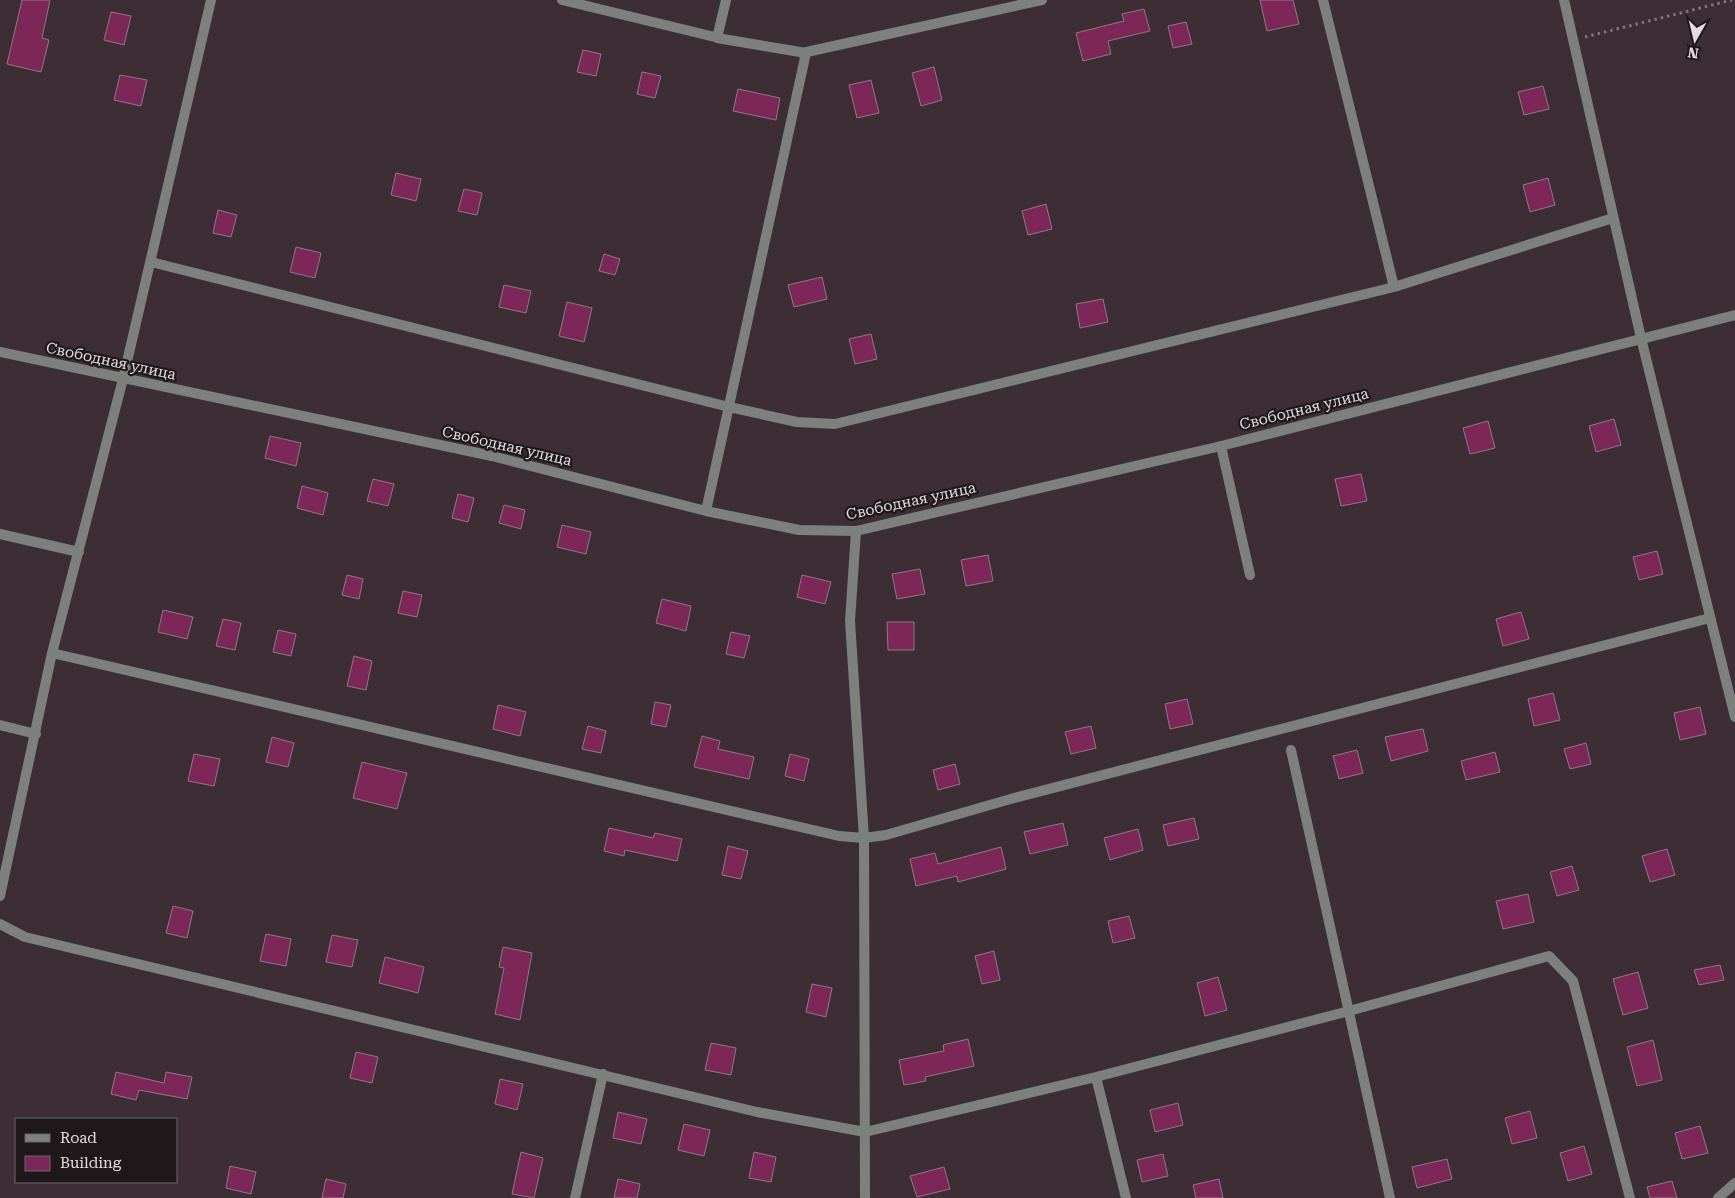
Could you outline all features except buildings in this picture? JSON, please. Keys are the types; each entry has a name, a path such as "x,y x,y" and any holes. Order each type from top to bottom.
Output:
{"street":[{"path":"0,896 52,652 123,379 211,0"},
{"path":"562,0 717,38 806,54 1042,0"},
{"path":"717,38 726,0"},
{"path":"1323,0 1394,287"},
{"path":"1564,0 1641,338 1735,717"},
{"path":"706,511 806,54"},
{"path":"151,262 729,407 797,422 835,424 1394,287 1613,218"},
{"name":"Свободная улица","path":"0,352 492,456 706,511 798,530 856,531 1221,446 1735,315"},
{"path":"1221,446 1250,575"},
{"path":"856,531 850,621 864,838 865,1198"},
{"path":"0,534 79,552"},
{"path":"52,652 839,836 864,838 886,835 1014,798 1710,618"},
{"path":"0,725 36,734"},
{"path":"1291,750 1390,1198"},
{"path":"0,924 25,937 757,1112 864,1132 1096,1076 1349,1011 1549,956 1573,981 1630,1198"},
{"path":"575,1198 603,1074"},
{"path":"1096,1076 1126,1198"},
{"path":"1718,1198 1735,1183"}],"path":[{"path":"1574,40 1732,0"}]}
